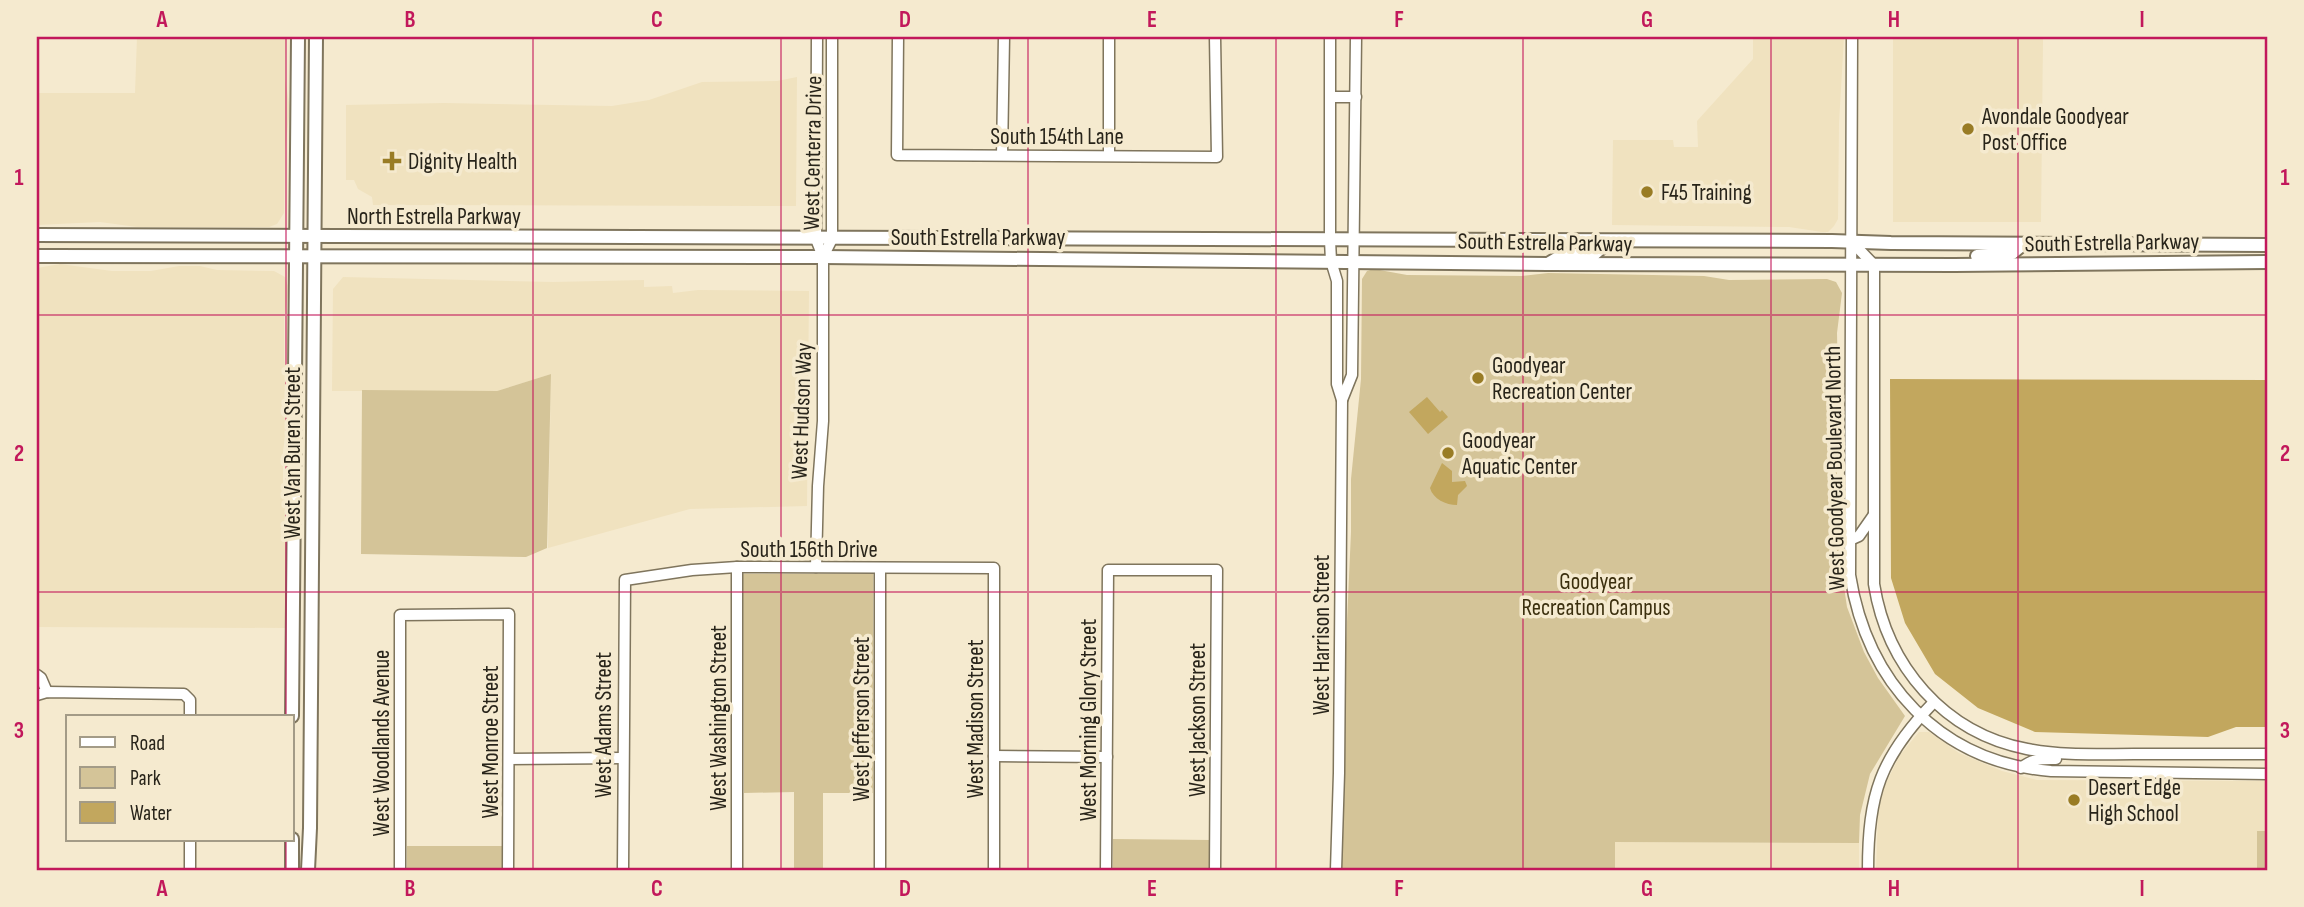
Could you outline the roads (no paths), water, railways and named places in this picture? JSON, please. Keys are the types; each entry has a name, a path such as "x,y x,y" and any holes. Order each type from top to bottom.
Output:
{"main road":[{"name":"West Van Buren Street","path":"292,715 298,37"},
{"name":"West Van Buren Street","path":"308,870 316,37"},
{"name":"North Estrella Parkway","path":"37,235 832,239"},
{"path":"562,237 562,257"},
{"name":"South Estrella Parkway","path":"832,239 1354,239 2267,245"},
{"path":"1547,264 1563,255 1593,255 1609,241"},
{"path":"1954,265 1969,257 2012,253 2023,244 2043,253 2096,262"},
{"name":"North Estrella Parkway","path":"37,256 823,257"},
{"name":"South Estrella Parkway","path":"823,257 1547,264 1954,265 2267,261"},
{"path":"294,505 313,505"},
{"path":"292,841 292,870"}],"street":[{"name":"West Centerra Drive","path":"817,37 816,239 823,257"},
{"name":"West Centerra Drive","path":"823,257 832,239 832,37"},
{"name":"South 154th Lane","path":"898,37 897,155 1217,157 1215,37"},
{"path":"1002,155 1004,37"},
{"path":"1109,37 1109,155"},
{"name":"West Harrison Street","path":"1329,37 1330,240 1331,261 1337,281 1337,384 1342,400 1340,762 1336,870"},
{"name":"West Harrison Street","path":"1342,400 1352,375 1356,37"},
{"name":"West Goodyear Boulevard North","path":"1852,37 1850,540 1853,592 1870,647 1887,677 1920,716 1971,749 2021,768 2051,771 2267,774"},
{"path":"1331,97 1356,97"},
{"path":"1852,242 1874,264"},
{"name":"West Hudson Way","path":"816,567 823,421 823,257"},
{"name":"West Goodyear Boulevard North","path":"1874,264 1873,566 1879,611 1899,658 1934,703 1965,726 1999,742 2044,752 2089,754"},
{"path":"1850,540 1859,536 1873,516"},
{"name":"South 156th Drive","path":"625,580 692,570 737,567 994,568"},
{"name":"West Washington Street","path":"737,567 737,870"},
{"name":"West Madison Street","path":"994,568 994,870"},
{"name":"West Jefferson Street","path":"880,569 880,870"},
{"name":"West Jackson Street","path":"1108,570 1217,570 1215,870"},
{"name":"West Morning Glory Street","path":"1106,870 1108,570"},
{"name":"West Adams Street","path":"623,870 625,580"},
{"name":"West Woodlands Avenue","path":"400,870 400,615 509,614"},
{"name":"West Monroe Street","path":"508,870 509,614"},
{"path":"37,675 41,678 42,693 184,694 190,700 190,715"},
{"path":"1868,870 1868,833 1876,789 1888,759 1920,716 1934,703"},
{"path":"2021,768 2035,759 2067,760 2089,754 2267,754"},
{"path":"994,757 1107,757"},
{"path":"509,758 622,758"},
{"path":"190,841 190,870"}],"water":[{"path":"1890,379 2267,380 2267,727 2236,727 2208,737 2035,732 1978,708 1935,674 1905,623 1891,578"},
{"path":"1427,397 1448,417 1428,434 1409,412"},
{"path":"1442,463 1452,471 1452,482 1465,481 1467,486 1458,495 1457,505 1440,501 1430,488"}],"place":[{"name":"Avondale Goodyear Post Office","path":"1968,129"},
{"name":"Dignity Health","path":"392,161"},
{"name":"F45 Training","path":"1647,192"},
{"name":"Goodyear Recreation Center","path":"1478,378"},
{"name":"Goodyear Aquatic Center","path":"1448,453"},
{"name":"Desert Edge High School","path":"2074,800"}],"park label":[{"name":"Goodyear Recreation Campus","path":"1596,594"}]}
